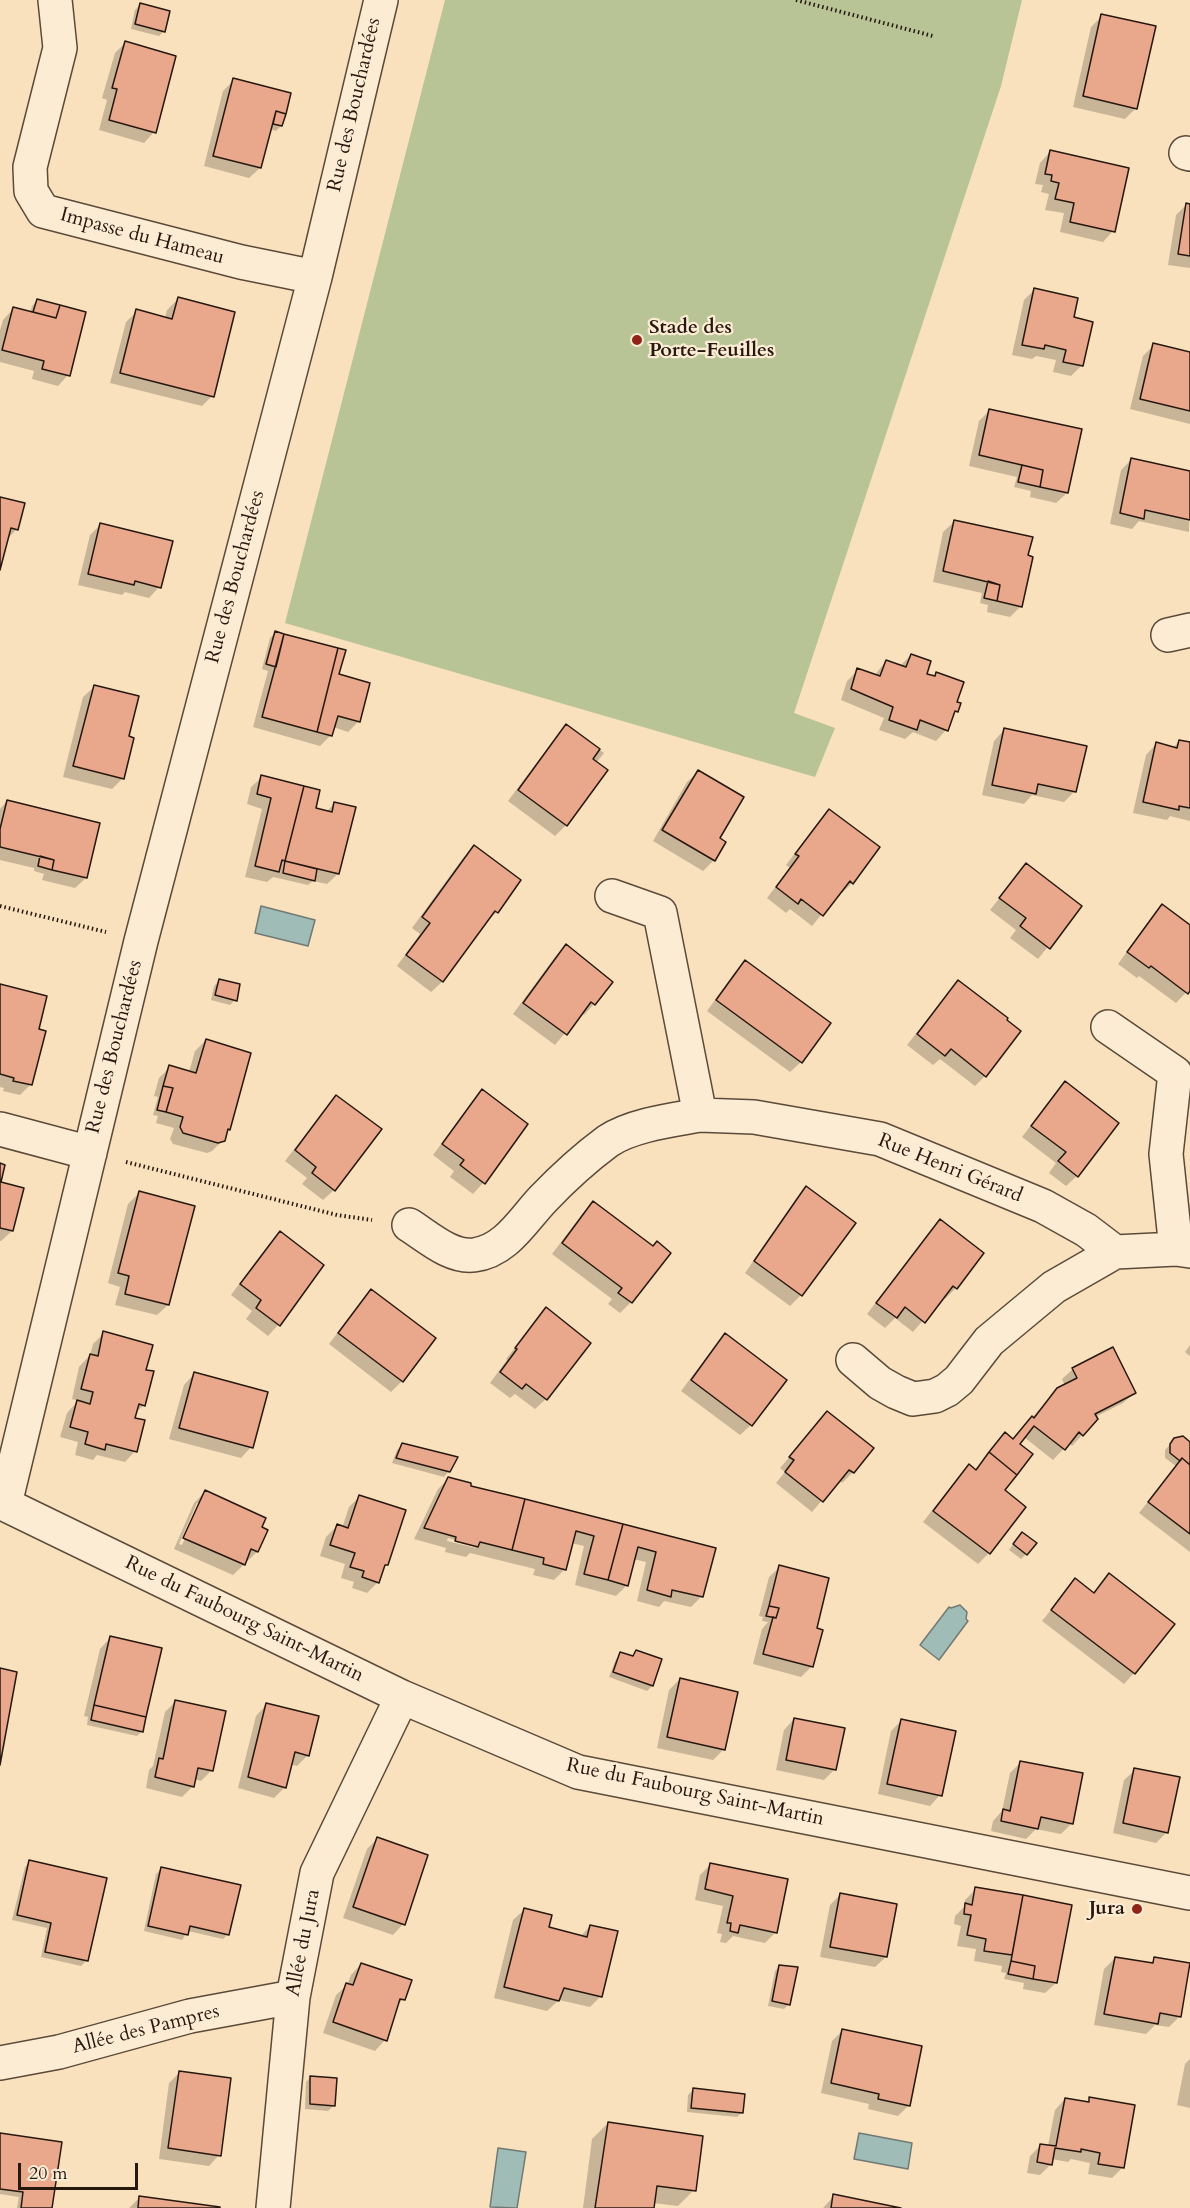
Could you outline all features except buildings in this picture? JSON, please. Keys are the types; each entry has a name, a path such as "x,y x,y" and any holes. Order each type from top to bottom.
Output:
{"street":[{"name":"Impasse du Hameau","path":"56,0 60,48 30,167 31,191 43,211 242,262 315,277"},
{"name":"Rue des Bouchardées","path":"2,1503 141,941 315,277 381,0"},
{"path":"612,896 660,913 700,1115"},
{"path":"853,1359 880,1383 896,1392 913,1399 934,1396 947,1390 959,1380 989,1341 1054,1287 1115,1252 1183,1250 1166,1154 1175,1072 1108,1027"},
{"name":"Rue Henri Gérard","path":"409,1225 457,1255 486,1252 512,1235 573,1169 610,1140 651,1124 700,1115 754,1117 880,1139 1043,1206 1086,1230 1115,1252"},
{"name":"Rue des Bouchardées","path":"0,1129 90,1153"},
{"name":"Rue du Faubourg Saint-Martin","path":"2,1503 402,1697 579,1772 1190,1893"},
{"name":"Allée du Jura","path":"273,2208 293,1997 317,1873 402,1697"},
{"name":"Allée des Pampres","path":"0,2063 59,2052 190,2016 293,1997"}],"path":[{"path":"796,0 933,36"},
{"path":"0,906 141,941"},
{"path":"90,1153 337,1215 409,1225"}],"green space":[{"name":"Stade des Porte-Feuilles","path":"445,0 1022,0 1001,86 794,713 835,728 815,777 285,623"}],"water":[{"path":"261,906 315,920 308,946 255,933"},
{"path":"960,1605 967,1612 968,1621 939,1660 920,1645 949,1607"},
{"path":"859,2133 912,2143 908,2169 854,2159"},
{"path":"498,2148 526,2152 517,2208 490,2207"}],"place":[{"name":"Stade des Porte-Feuilles","path":"637,340"},
{"name":"Jura","path":"1137,1909"}]}
